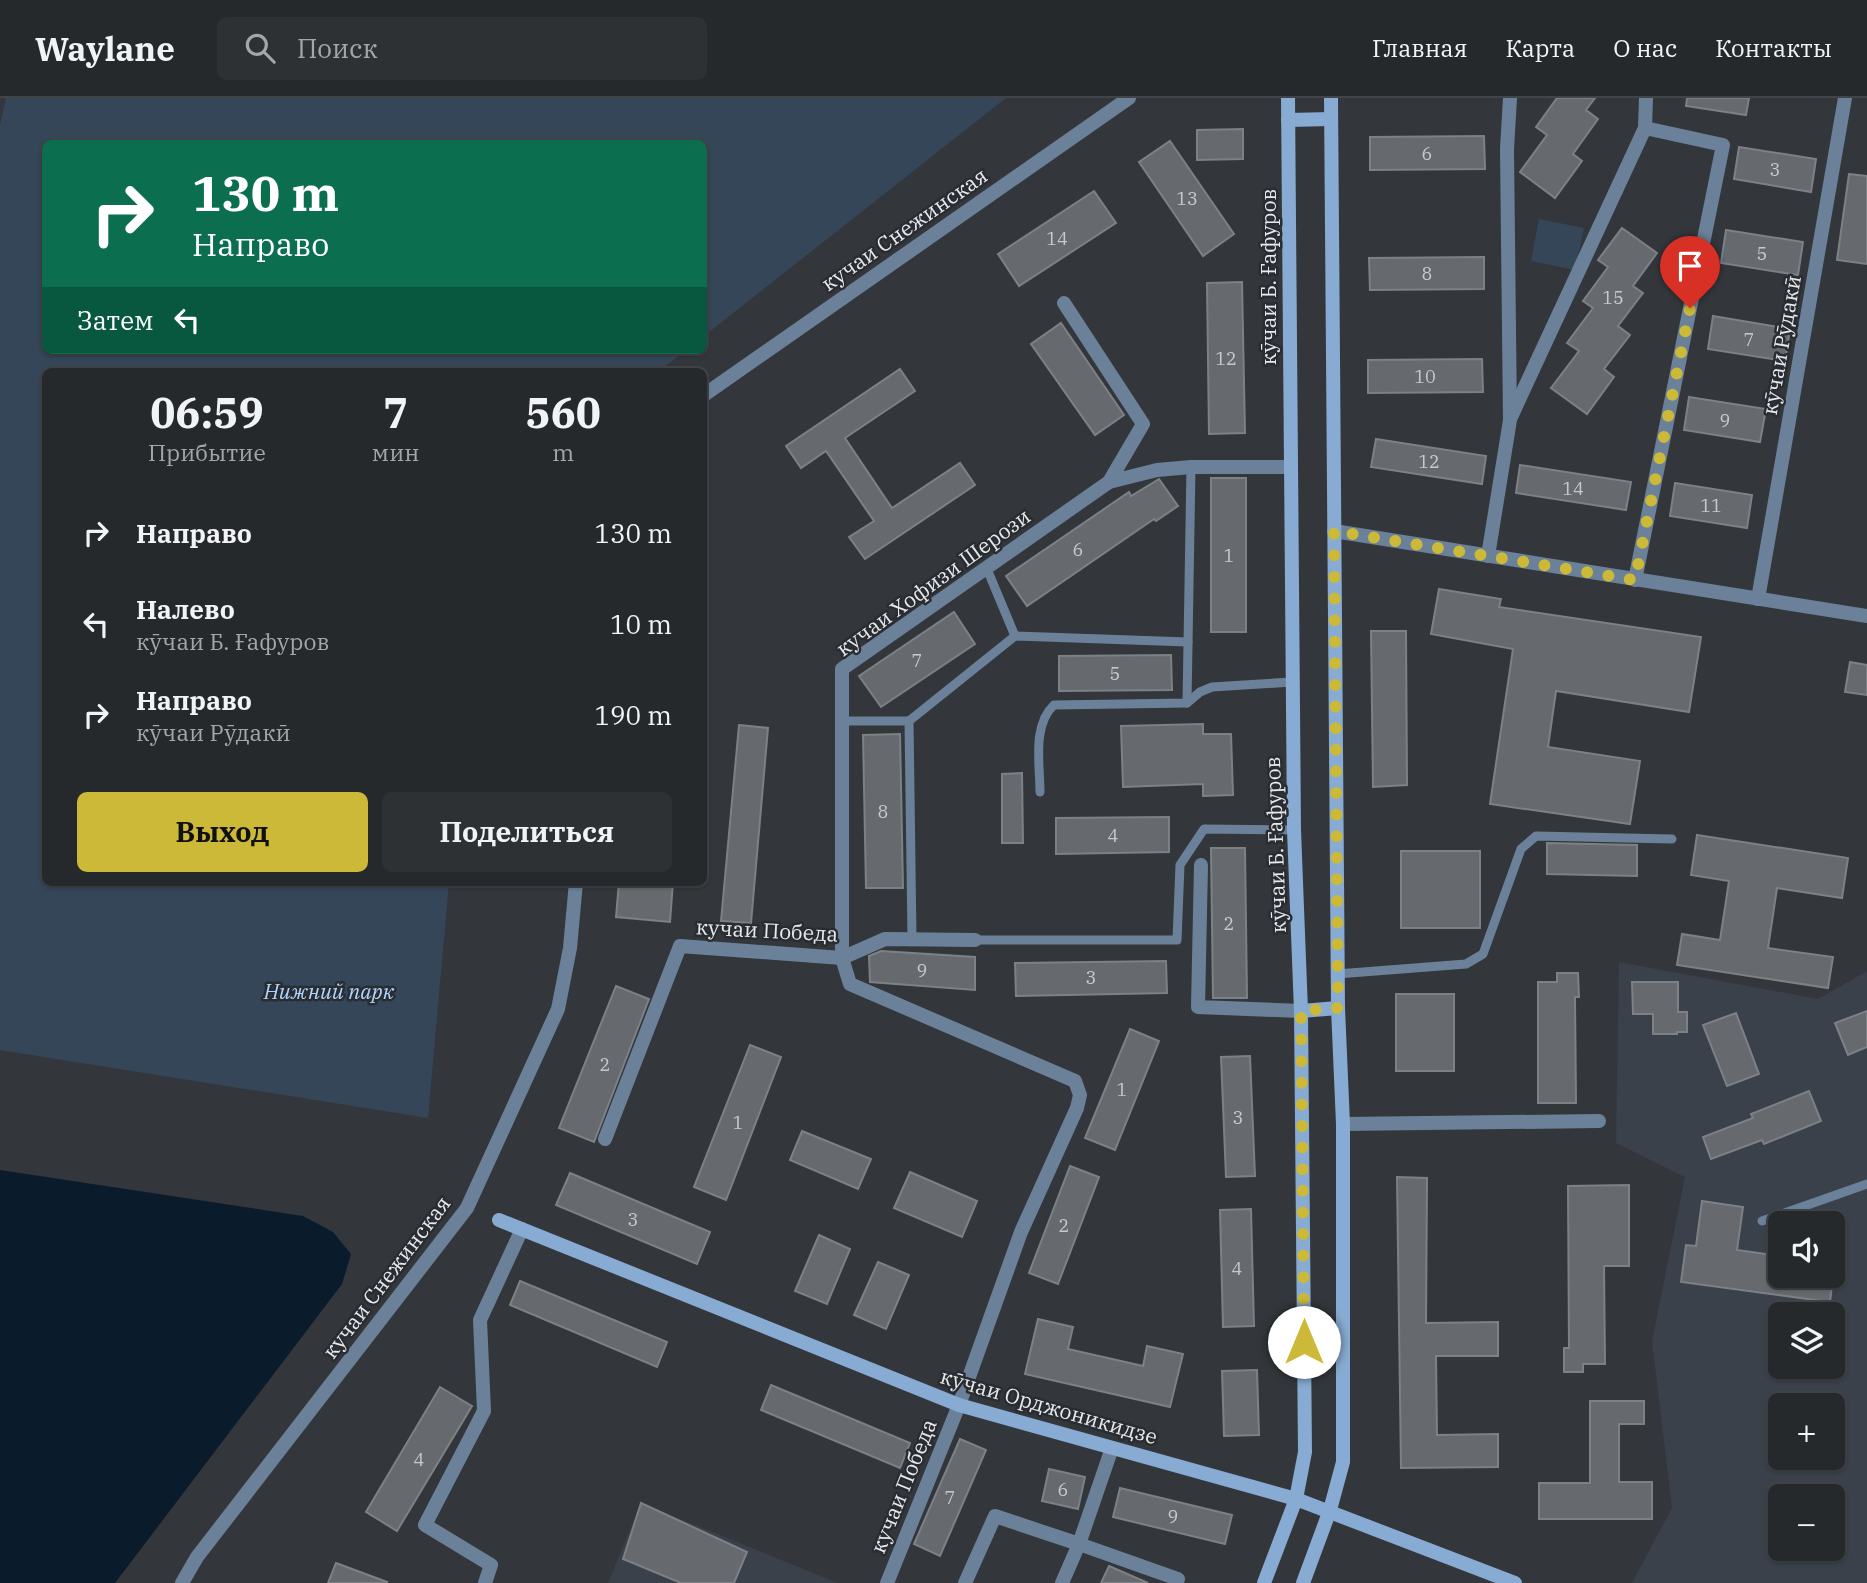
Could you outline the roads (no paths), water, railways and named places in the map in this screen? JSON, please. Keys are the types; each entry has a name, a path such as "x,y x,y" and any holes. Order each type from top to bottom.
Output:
{"main road":[{"name":"кӯчаи Б. Ғафуров","path":"1264,1583 1296,1499 1306,1452 1301,1011 1292,682 1288,98"},
{"path":"1303,1583 1330,1510 1343,1462 1343,1124 1337,974 1331,98"},
{"path":"1288,120 1331,119"},
{"path":"1301,1011 1338,1008"},
{"name":"кӯчаи Орджоникидзе","path":"499,1220 958,1405 1296,1499 1515,1583"}],"street":[{"name":"кучаи Снежинская","path":"707,393 1129,98"},
{"path":"1488,556 1510,420 1507,149 1510,98"},
{"path":"1510,420 1645,128 1646,98"},
{"name":"кӯчаи Рӯдакӣ","path":"1758,599 1845,98"},
{"path":"1635,580 1723,145 1645,128"},
{"path":"1064,303 1143,424 1109,482"},
{"path":"1109,482 1157,470 1191,467 1290,467"},
{"name":"кучаи Хофизи Шерози","path":"842,958 842,668 1109,482"},
{"path":"1334,531 1867,616"},
{"path":"1201,864 1198,1007 1301,1011"},
{"name":"кучаи Снежинская","path":"182,1583 197,1557 467,1208 558,1009 570,948 576,886"},
{"name":"кучаи Победа","path":"605,1139 680,946 842,958 885,939 975,940"},
{"name":"кучаи Победа","path":"842,958 850,984 1075,1081 1080,1095 1077,1108 1021,1232 958,1405 887,1583"},
{"path":"1343,1124 1599,1121"},
{"path":"485,1583 491,1565 425,1525 484,1411 480,1321 522,1229"},
{"path":"1062,1583 1079,1544 1112,1448"},
{"path":"965,1583 995,1516 1178,1579"}],"lane":[{"path":"1187,703 1191,467"},
{"path":"987,569 1015,636"},
{"path":"842,721 909,721 1015,636 1188,642"},
{"path":"1040,792 1040,732 1047,712 1054,705 1187,703 1200,692 1212,687 1292,682"},
{"path":"909,721 912,939"},
{"path":"975,940 1177,940 1180,866 1204,829 1294,830"},
{"path":"1337,974 1466,964 1483,954 1521,849 1536,836 1672,839"},
{"path":"1762,1221 1867,1184"}],"park label":[{"name":"Нижний парк","path":"329,991"}]}
